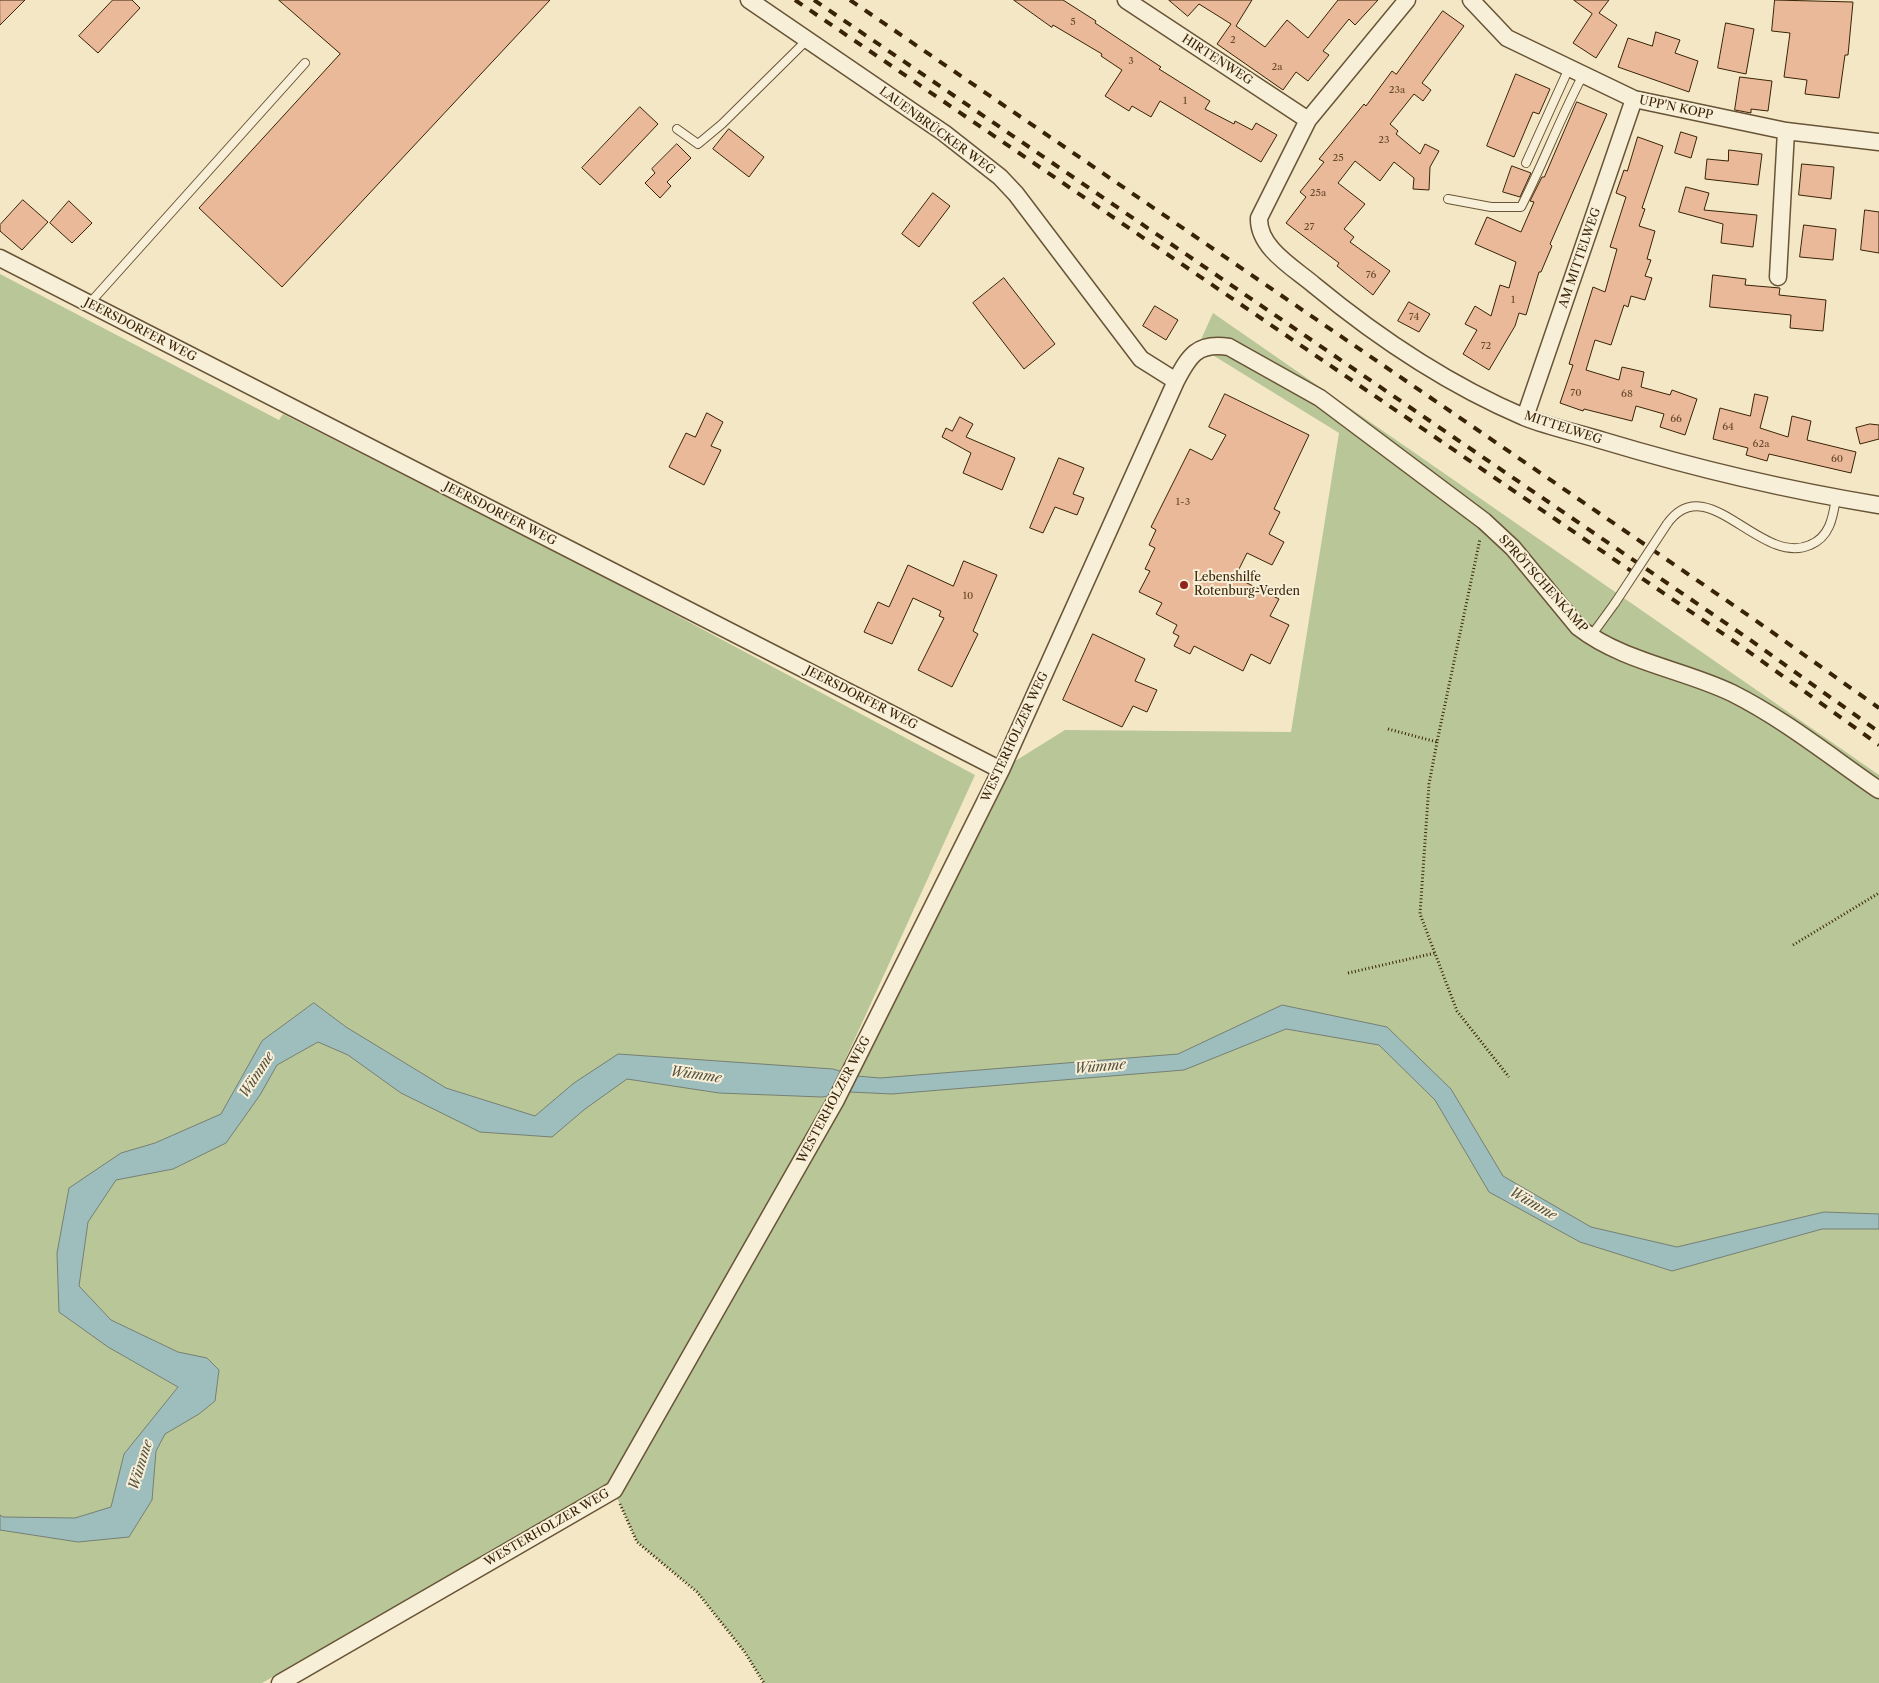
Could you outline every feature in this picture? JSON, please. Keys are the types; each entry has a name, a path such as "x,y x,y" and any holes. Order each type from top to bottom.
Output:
{"street":[{"name":"LAUENBRÜCKER WEG","path":"749,0 944,133 1000,177 1016,194 1141,359 1176,381"},
{"name":"HIRTENWEG","path":"1126,0 1308,120"},
{"path":"1308,120 1407,0"},
{"name":"UPP'N KOPP","path":"1471,0 1507,38 1634,98 1786,131 1879,142"},
{"name":"AM MITTELWEG","path":"1525,417 1634,98"},
{"name":"MITTELWEG","path":"1308,120 1261,213 1259,228 1264,240 1318,288 1370,327 1448,379 1525,417 1670,461 1836,498 1879,505"},
{"path":"1778,277 1786,131"},
{"name":"JEERSDORFER WEG","path":"0,258 1001,770"},
{"name":"SPRÖTSCHENKAMP","path":"1197,351 1217,346 1229,347 1320,398 1484,521 1513,548 1578,626 1591,636 1621,651 1731,693 1765,712 1879,790"},
{"name":"WESTERHOLZER WEG","path":"280,1683 614,1490 836,1100 872,1030 1001,770 1176,381 1188,358 1197,351"}],"lane":[{"path":"677,129 698,144 722,124 807,40"},
{"path":"89,304 305,63"},
{"path":"1526,163 1576,71"},
{"path":"1448,199 1491,207 1521,207 1540,170 1566,108 1576,71"},
{"path":"1591,636 1667,524 1679,512 1701,507 1716,510 1765,542 1780,548 1801,549 1817,542 1826,533 1832,519 1836,498"}],"path":[{"path":"1484,521 1429,784 1420,914 1457,1011 1509,1077"},
{"path":"1388,729 1438,742"},
{"path":"1793,945 1879,893"},
{"path":"1348,973 1435,953"},
{"path":"614,1490 637,1542 697,1592 744,1651 764,1683"}],"green space":[{"path":"0,274 279,420 283,414 616,583 975,775 826,1102 611,1487 262,1683 0,1683"},
{"path":"1213,313 1879,775 1879,1683 764,1683 744,1651 697,1592 637,1542 617,1498 620,1493 618,1490 850,1092 855,1092 862,1076 857,1076 1012,763 1065,730 1291,732 1339,433 1198,346"}],"water":[{"name":"Wümme","path":"314,1003 346,1027 446,1088 535,1116 574,1083 618,1054 833,1069 857,1076 880,1078 1178,1054 1282,1005 1387,1027 1451,1089 1503,1176 1591,1227 1677,1247 1824,1212 1879,1214 1879,1229 1822,1229 1672,1271 1580,1242 1489,1192 1435,1100 1379,1045 1286,1029 1184,1070 892,1094 850,1092 822,1097 719,1093 627,1079 585,1109 552,1137 480,1132 401,1093 348,1055 318,1042 277,1065 260,1095 226,1143 173,1169 116,1180 88,1222 79,1286 111,1320 178,1352 207,1358 219,1370 215,1401 199,1414 165,1434 156,1451 152,1500 129,1537 78,1542 0,1530 0,1515 3,1517 75,1518 111,1507 124,1454 178,1387 108,1347 59,1312 57,1253 69,1188 121,1153 155,1143 221,1114 262,1041"}],"building":[{"path":"0,0 25,0 0,25"},
{"path":"113,0 132,0 140,8 98,53 79,36"},
{"path":"279,0 550,0 282,287 199,208 340,54"},
{"path":"1014,0 1063,0 1161,67 1159,69 1210,101 1205,109 1234,124 1235,121 1252,130 1256,123 1277,135 1261,162 1160,101 1151,117 1132,106 1129,111 1105,96 1122,70 1101,56 1102,54 1053,25 1052,27"},
{"path":"1169,0 1252,0 1236,26 1265,47 1287,20 1308,38 1338,0 1378,0 1355,25 1349,19 1323,51 1329,55 1308,81 1296,72 1283,90 1217,44 1231,24 1199,4 1188,16"},
{"path":"1574,0 1609,0 1599,13 1617,25 1596,58 1573,43 1592,14"},
{"path":"1775,0 1853,2 1848,55 1845,55 1839,98 1805,94 1807,80 1784,77 1790,33 1772,31"},
{"path":"1443,11 1464,26 1422,83 1431,90 1423,101 1414,94 1390,124 1398,131 1396,134 1420,154 1425,144 1439,151 1430,167 1429,190 1413,189 1414,178 1394,162 1380,181 1355,161 1338,183 1365,204 1344,229 1354,237 1350,242 1390,271 1373,295 1337,266 1339,263 1286,223 1306,197 1300,192 1324,162 1319,159 1364,104 1366,106 1392,71 1396,74"},
{"path":"1726,23 1754,29 1746,74 1718,68"},
{"path":"1656,32 1680,40 1675,53 1698,61 1689,92 1618,67 1628,38 1652,46"},
{"path":"1516,74 1550,89 1539,114 1533,112 1514,157 1487,146"},
{"path":"1740,77 1772,81 1768,111 1751,109 1751,113 1735,110"},
{"path":"1577,102 1607,114 1550,244 1552,246 1541,272 1539,272 1526,315 1519,313 1515,326 1489,370 1463,354 1477,330 1465,324 1475,306 1491,316 1500,285 1509,288 1516,262 1475,244 1487,217 1521,232 1534,202 1530,201 1542,177 1544,177"},
{"path":"640,107 658,124 600,185 582,168"},
{"path":"729,129 764,157 749,177 713,149"},
{"path":"1681,132 1697,137 1691,158 1675,153"},
{"path":"1638,137 1663,146 1642,208 1645,209 1639,226 1655,231 1647,259 1651,260 1645,276 1652,278 1645,300 1631,296 1628,307 1624,305 1611,345 1595,340 1586,370 1619,380 1622,367 1644,372 1641,387 1670,395 1672,390 1697,399 1685,435 1660,427 1664,414 1636,406 1632,421 1584,409 1583,411 1560,403 1573,365 1569,364 1593,287 1605,292 1617,249 1610,247 1626,197 1616,193 1624,170 1627,171"},
{"path":"677,144 691,158 667,182 671,186 660,198 645,183 655,173 652,169"},
{"path":"1729,150 1762,154 1758,185 1705,179 1707,159 1728,161"},
{"path":"1802,164 1834,167 1831,199 1799,195"},
{"path":"1512,166 1531,173 1520,197 1503,192"},
{"path":"1686,187 1709,193 1704,210 1757,215 1753,247 1721,243 1723,224 1679,212"},
{"path":"933,193 950,206 919,247 902,234"},
{"path":"23,200 48,222 22,250 0,231 0,225"},
{"path":"69,201 92,223 72,243 50,223"},
{"path":"1865,210 1879,212 1879,253 1861,250"},
{"path":"1804,225 1836,229 1833,260 1800,257"},
{"path":"1713,275 1746,279 1745,285 1780,288 1779,295 1826,300 1823,331 1790,328 1791,315 1710,307"},
{"path":"1004,278 1055,344 1024,369 973,303"},
{"path":"1409,302 1430,314 1419,332 1398,321"},
{"path":"1155,306 1178,320 1166,340 1143,326"},
{"path":"1225,394 1309,435 1274,509 1280,512 1269,534 1284,542 1272,565 1247,553 1235,577 1279,599 1270,616 1289,625 1270,664 1251,654 1243,671 1194,646 1190,654 1174,646 1179,636 1173,633 1177,625 1156,614 1162,603 1139,592 1150,571 1145,569 1155,548 1149,545 1156,530 1151,527 1190,449 1212,460 1226,435 1209,427"},
{"path":"1755,394 1768,397 1760,428 1788,437 1792,416 1811,421 1807,440 1856,452 1851,473 1769,454 1767,461 1746,455 1748,448 1713,439 1720,408 1750,416"},
{"path":"707,413 723,422 711,446 721,450 704,485 669,467 686,433 695,437"},
{"path":"960,417 973,424 966,437 1015,458 1002,490 963,473 971,453 942,437 946,428 952,431"},
{"path":"1870,424 1879,425 1879,439 1860,444 1856,428"},
{"path":"1059,458 1084,468 1073,494 1084,498 1077,515 1055,507 1043,533 1030,528"},
{"path":"964,561 997,575 973,631 978,634 952,687 918,670 944,618 939,616 941,611 913,598 892,644 864,632 878,602 889,607 908,565 953,586"},
{"path":"1093,634 1145,659 1135,681 1157,690 1147,712 1133,706 1122,727 1063,700"}],"railway":[{"path":"795,0 1741,646 1879,745"},
{"path":"814,0 1746,637 1879,732"},
{"path":"850,0 1755,620 1879,708"}],"place":[{"name":"Lebenshilfe Rotenburg-Verden","path":"1184,585"}]}
